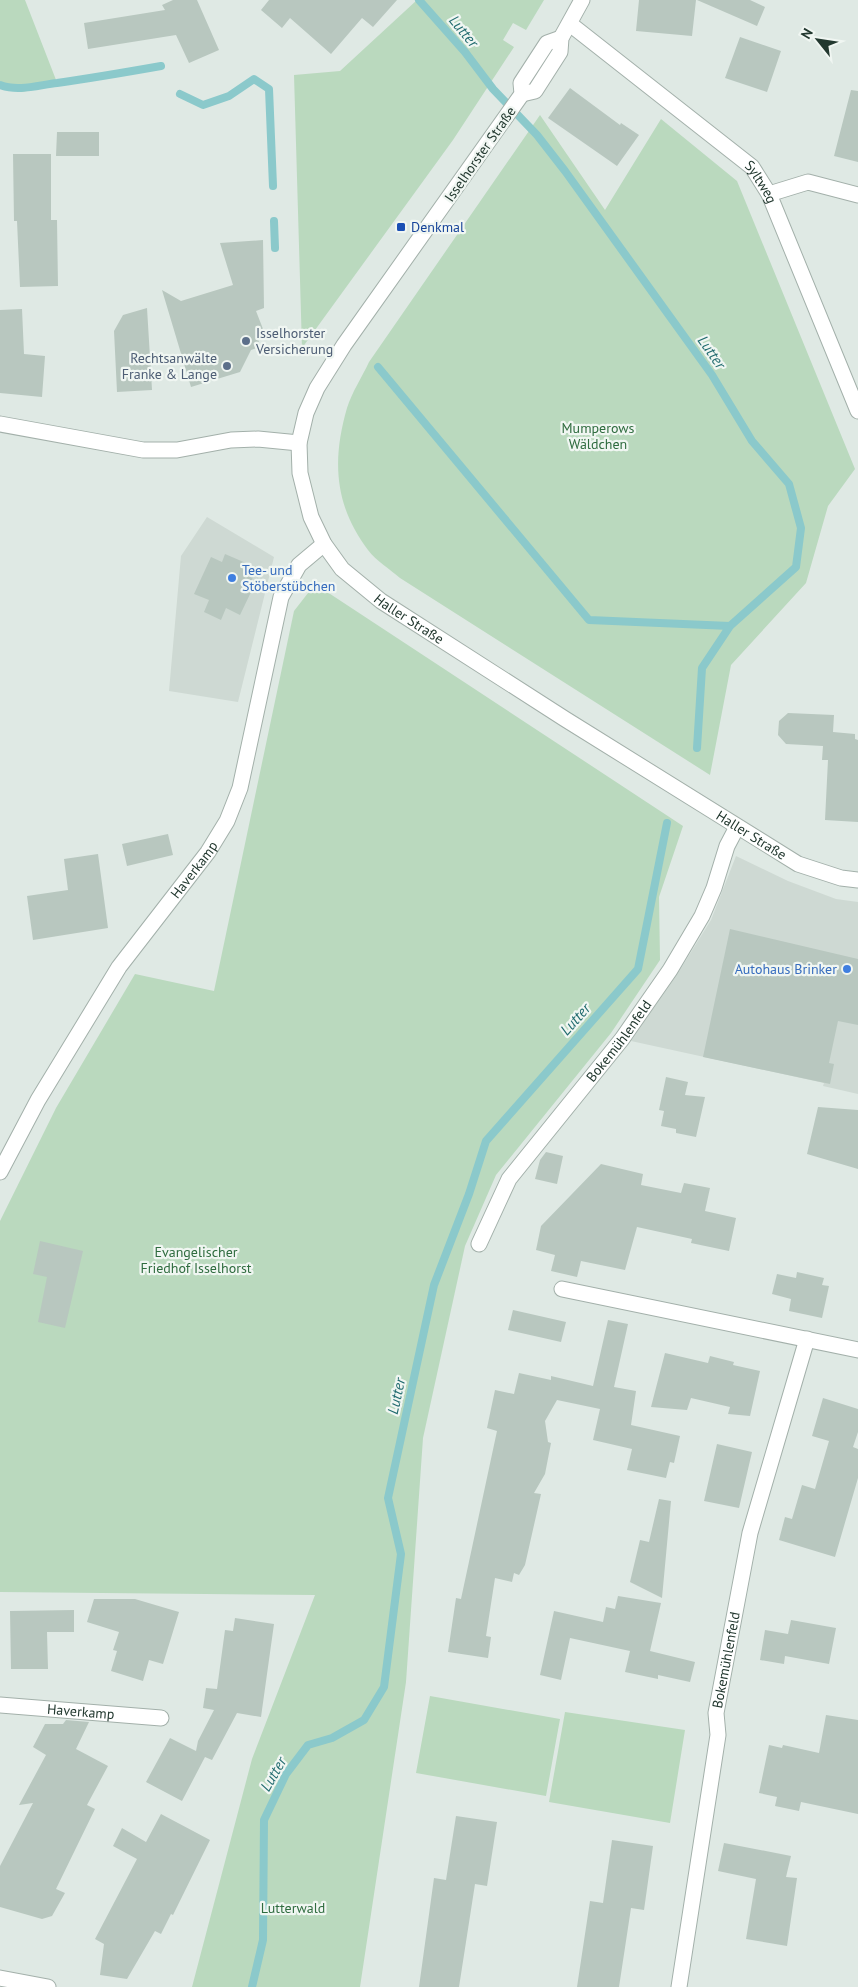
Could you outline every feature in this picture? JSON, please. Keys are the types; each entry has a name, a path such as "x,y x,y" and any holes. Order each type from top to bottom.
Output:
{"street":[{"name":"Isselhorster Straße","path":"299,442 306,413 317,388 344,344 501,125 522,94 521,83 547,44 561,38 582,0"},
{"name":"Syltweg","path":"570,24 752,167 769,194 858,411"},
{"path":"769,194 808,182 858,195"},
{"path":"0,424 142,450 177,450 231,440 258,439 299,442"},
{"name":"Haller Straße","path":"299,442 300,473 311,517 324,544 342,569 381,601 798,864 841,878 858,880"},
{"name":"Haverkamp","path":"0,1172 38,1100 119,967 208,852 227,821 240,788 281,597 299,565 324,544"},
{"name":"Bokemühlenfeld","path":"479,1244 509,1179 622,1039 670,970 702,916 714,888 727,846 737,827"},
{"path":"562,1289 858,1350"},
{"name":"Bokemühlenfeld","path":"679,1987 718,1735 716,1713 750,1533 807,1339"},
{"name":"Haverkamp","path":"0,1705 161,1718"},
{"path":"0,1978 48,1987"}],"shaded area":[{"path":"207,517 274,557 238,702 169,691 181,556"},
{"path":"736,856 788,881 836,899 858,902 858,1094 823,1086 824,1083 631,1041 678,973 711,920"}],"green space":[{"path":"0,0 25,0 58,85 22,92 0,84"},
{"path":"417,0 544,0 526,30 513,23 503,40 514,47 453,140 302,348 294,75 340,71"},
{"name":"Mumperows Wäldchen","path":"540,115 605,210 661,119 737,181 855,469 828,506 806,583 731,665 710,775 400,578 368,550 348,516 342,499 339,482 339,446 347,408 357,385 369,362"},
{"name":"Evangelischer Friedhof Isselhorst","path":"315,584 683,826 659,897 660,960 611,1033 496,1175 465,1246 423,1438 406,1682 360,1987 192,1987 252,1759 315,1595 0,1592 0,1221 56,1108 135,974 214,991 294,611"},
{"path":"430,1696 560,1719 546,1796 416,1773"},
{"path":"565,1712 685,1730 670,1823 549,1802"}],"building":[{"path":"173,0 197,0 219,50 189,63 176,35 88,49 84,23 165,10 162,5"},
{"path":"269,0 397,0 373,27 362,18 331,54 290,18 282,28 261,10"},
{"path":"639,0 696,0 692,36 636,31"},
{"path":"697,0 750,0 765,7 757,26"},
{"path":"740,37 781,51 767,92 725,78"},
{"path":"570,88 620,125 621,123 639,135 617,166 548,118"},
{"path":"851,90 858,91 858,162 834,156"},
{"path":"57,132 99,132 99,156 56,156"},
{"path":"13,154 51,154 51,220 57,220 58,286 20,287 17,221 14,221"},
{"path":"263,240 264,308 256,311 263,329 258,338 260,347 251,350 240,372 191,387 162,290 181,301 233,285 220,243"},
{"path":"147,308 152,390 117,392 114,331 123,315"},
{"path":"22,309 24,354 45,356 42,397 0,393 0,310"},
{"path":"225,554 246,563 243,570 254,575 248,588 252,590 240,615 226,608 221,620 204,612 209,600 194,594 211,557 222,562"},
{"path":"788,713 834,715 833,732 855,734 855,739 858,740 858,822 825,820 828,760 822,760 823,746 786,744 778,735 779,721"},
{"path":"168,834 173,855 127,866 122,844"},
{"path":"98,854 108,928 33,940 27,896 68,890 64,859"},
{"path":"730,929 858,959 858,1025 838,1021 829,1063 834,1064 830,1084 703,1057"},
{"path":"666,1077 688,1082 685,1095 705,1097 696,1137 676,1133 676,1129 661,1126 664,1111 659,1110"},
{"path":"818,1107 858,1110 858,1169 807,1154"},
{"path":"546,1152 563,1156 557,1184 535,1179 540,1160"},
{"path":"601,1164 643,1174 641,1185 681,1193 684,1183 710,1188 705,1211 736,1218 729,1251 691,1243 692,1239 637,1227 625,1270 581,1261 577,1277 551,1271 555,1255 536,1250 541,1226"},
{"path":"40,1241 83,1251 65,1328 38,1322 47,1277 33,1274"},
{"path":"797,1272 824,1278 822,1285 829,1286 822,1318 789,1311 791,1299 772,1294 777,1274 796,1278"},
{"path":"513,1310 566,1322 561,1342 508,1330"},
{"path":"608,1320 628,1324 614,1387 636,1391 631,1425 680,1436 674,1463 670,1462 666,1478 627,1470 632,1449 593,1440 600,1409 557,1400 545,1421 548,1442 551,1443 545,1474 534,1493 541,1494 525,1565 519,1575 514,1573 512,1582 495,1578 486,1636 491,1637 488,1658 448,1652 456,1598 461,1599 497,1431 487,1428 495,1390 514,1394 519,1373 551,1380 551,1376 593,1386"},
{"path":"665,1353 708,1363 710,1356 734,1362 733,1365 760,1371 750,1416 728,1414 730,1407 691,1398 687,1410 651,1407"},
{"path":"823,1398 858,1409 858,1432 853,1447 858,1449 858,1478 835,1557 779,1540 785,1517 792,1519 802,1485 815,1489 829,1441 812,1436"},
{"path":"717,1444 752,1452 739,1508 704,1501"},
{"path":"659,1499 671,1501 662,1598 630,1582 640,1540 649,1542"},
{"path":"618,1596 661,1603 650,1651 695,1662 690,1682 658,1675 658,1679 625,1672 630,1651 570,1638 561,1680 540,1675 554,1611 603,1622 606,1607 615,1609"},
{"path":"94,1599 135,1599 179,1612 163,1664 149,1660 143,1681 111,1671 117,1651 113,1650 119,1632 87,1622"},
{"path":"74,1610 74,1632 47,1632 48,1669 11,1669 10,1611"},
{"path":"235,1618 274,1624 261,1717 237,1713 212,1760 205,1757 182,1801 146,1782 170,1738 196,1751 198,1741 214,1710 203,1708 206,1688 217,1689 225,1630 233,1631"},
{"path":"791,1620 836,1628 829,1664 785,1656 784,1664 760,1660 765,1630 788,1634"},
{"path":"826,1715 858,1720 858,1814 801,1802 799,1811 775,1806 777,1797 759,1793 769,1745 782,1748 783,1745 819,1753"},
{"path":"66,1720 89,1722 76,1749 108,1766 87,1805 95,1809 56,1889 65,1893 52,1916 42,1919 0,1907 0,1866 33,1803 19,1805 46,1755 33,1747 45,1724 63,1724"},
{"path":"161,1814 210,1840 173,1915 171,1914 161,1934 155,1931 127,1979 100,1975 104,1944 95,1939 137,1859 113,1846 122,1828 146,1842"},
{"path":"456,1816 497,1822 487,1886 475,1884 459,1987 419,1987 434,1878 446,1880"},
{"path":"612,1840 653,1846 644,1910 631,1908 619,1987 577,1987 590,1901 603,1903"},
{"path":"724,1843 791,1856 786,1877 797,1878 787,1946 746,1939 756,1879 718,1871"}],"waterway":[{"name":"Lutter","path":"419,0 465,52 493,89 537,135 565,171 712,375 752,441 789,484 801,528 796,567 730,626 702,668 697,748"},
{"path":"0,85 14,88 28,87 161,66"},
{"path":"180,94 203,105 229,96 254,79 269,89 273,186"},
{"path":"274,221 275,248"},
{"path":"378,367 589,620 730,626"},
{"name":"Lutter","path":"252,1987 263,1940 264,1820 286,1774 308,1745 332,1738 364,1720 384,1687 401,1554 388,1498 434,1285 469,1194 486,1141 638,969 667,823"}],"place":[{"name":"Denkmal","path":"401,227"},
{"name":"Isselhorster Versicherung","path":"246,341"},
{"name":"Rechtsanwälte Franke & Lange","path":"227,366"},
{"name":"Tee- und Stöberstübchen","path":"232,578"},
{"name":"Autohaus Brinker","path":"847,969"}],"park label":[{"name":"Lutterwald","path":"293,1908"}]}
